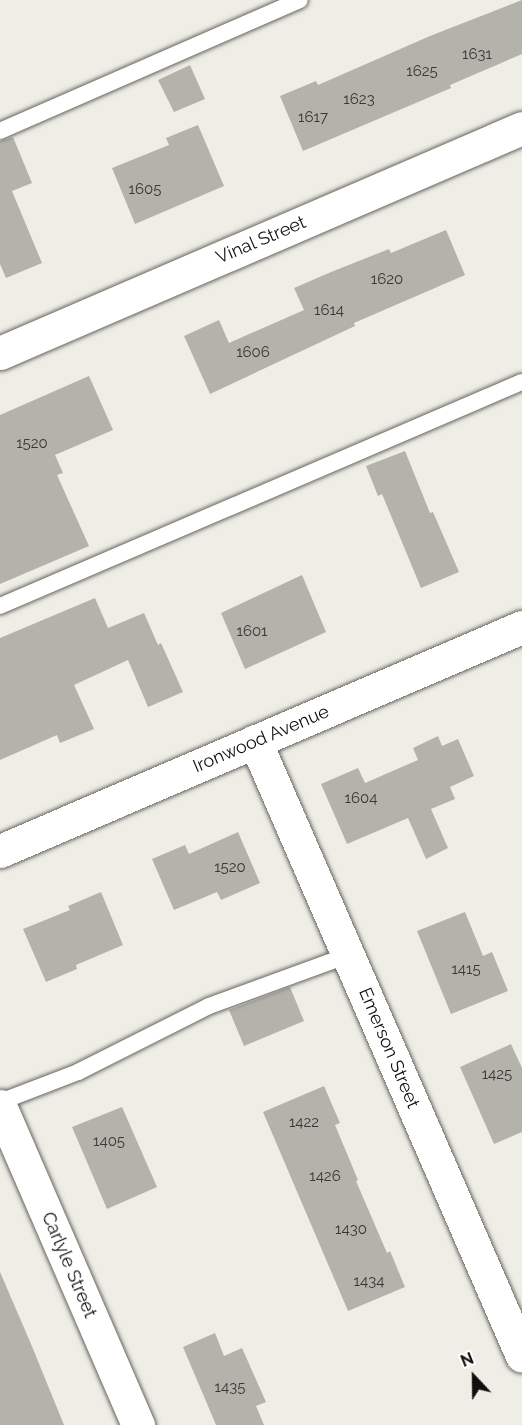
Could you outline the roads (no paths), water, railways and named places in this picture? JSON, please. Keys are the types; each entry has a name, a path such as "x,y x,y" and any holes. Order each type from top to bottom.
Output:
{"street":[{"name":"Vinal Street","path":"0,352 522,128"},
{"name":"Ironwood Avenue","path":"0,851 522,627"},
{"name":"Emerson Street","path":"255,741 522,1356"},
{"name":"Carlyle Street","path":"0,1104 138,1425"}],"lane":[{"path":"0,131 300,0"},
{"path":"0,606 522,382"},
{"path":"0,1104 78,1072 209,1006 348,956"}]}
